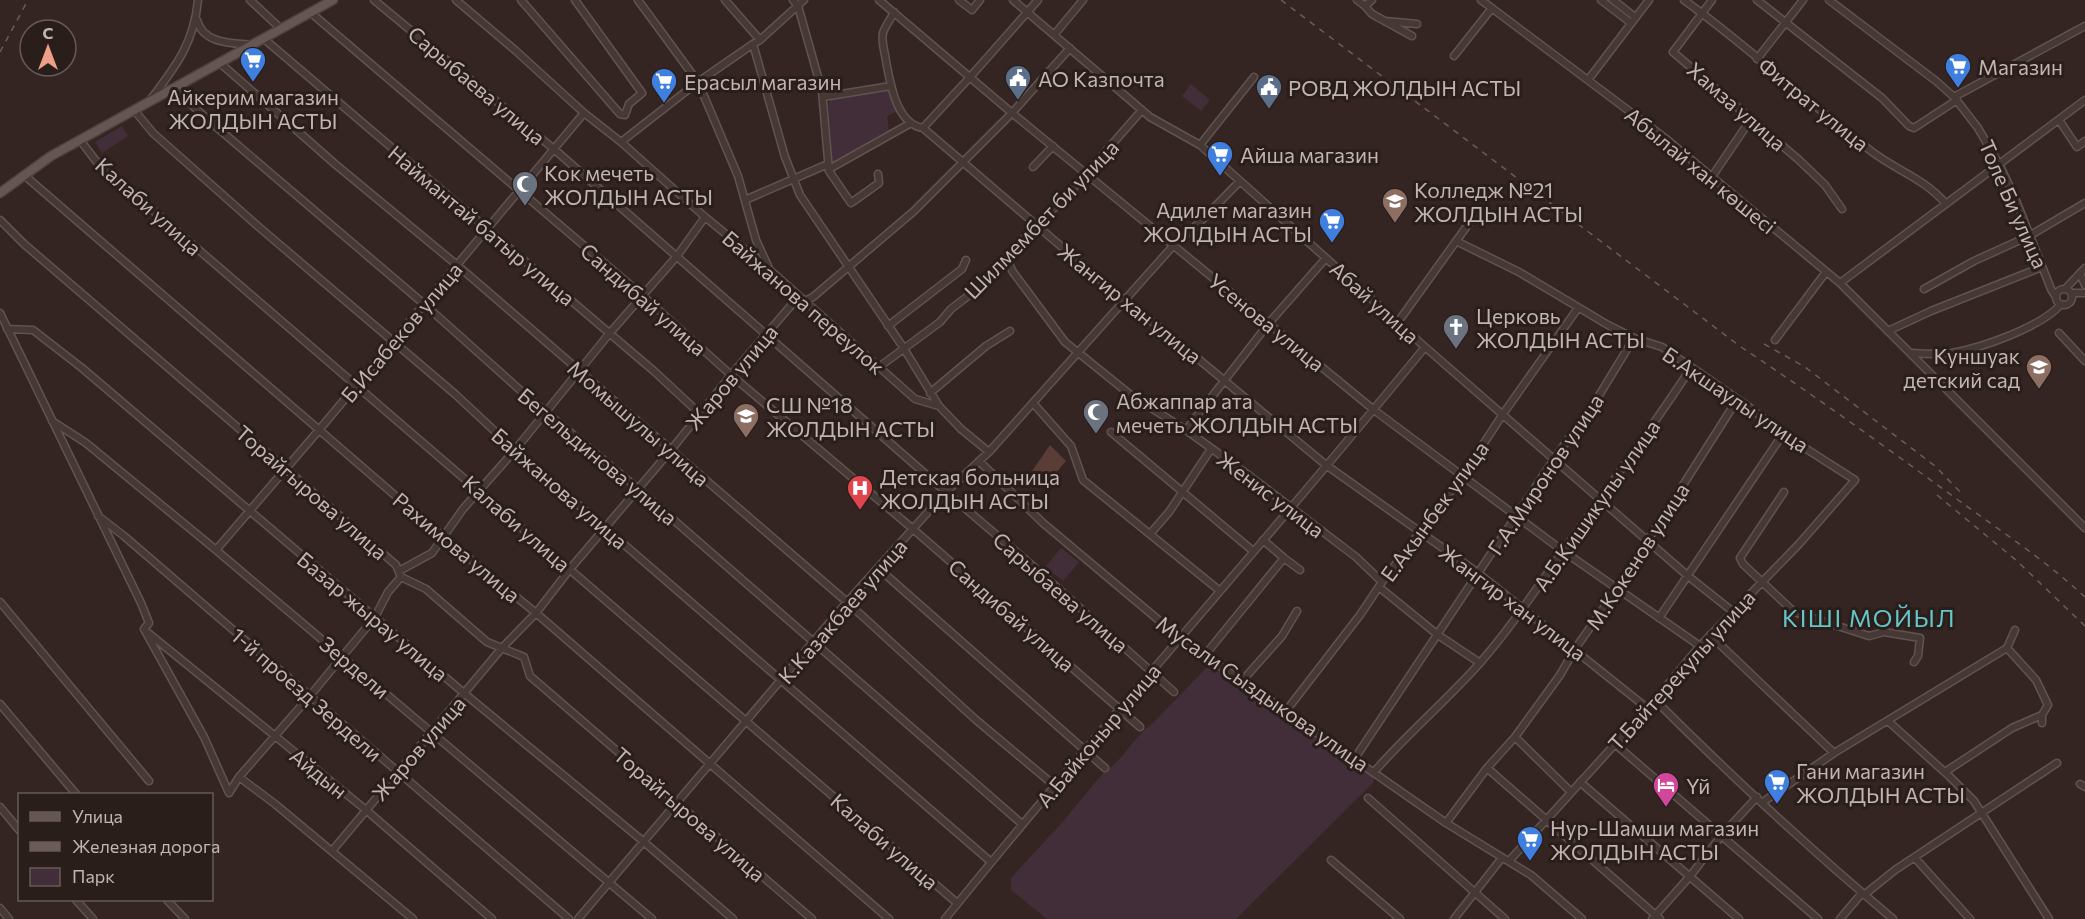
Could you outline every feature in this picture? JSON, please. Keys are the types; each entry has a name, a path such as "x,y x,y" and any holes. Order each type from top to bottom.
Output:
{"main road":[{"path":"0,193 80,140 333,0"}],"street":[{"path":"148,102 180,59 191,37 198,0"},
{"path":"250,0 280,28"},
{"name":"Сарыбаева улица","path":"374,0 555,150 1042,574 1174,692"},
{"name":"Байжанова переулок","path":"456,0 705,217 770,270 915,399 939,406"},
{"path":"521,0 620,114 625,115 629,104 642,93 575,0"},
{"path":"638,0 698,82 738,176 756,240 770,270"},
{"path":"724,0 760,40"},
{"path":"621,142 698,82 760,40 795,3 804,0"},
{"name":"Усенова улица","path":"879,0 1012,113 1088,173 1173,246 1374,410 1563,551 1700,646"},
{"path":"959,0 972,10 980,0"},
{"name":"Абай улица","path":"1013,0 1150,117 1200,145 1425,347 1688,576 1732,611"},
{"path":"923,128 1038,0"},
{"path":"1054,35 1083,0"},
{"path":"1357,0 1372,14 1412,36"},
{"path":"1365,6 1372,0"},
{"name":"Абылай хан көшесі","path":"1480,0 1665,138 1840,283 2085,528"},
{"path":"1601,0 1633,20"},
{"path":"1613,0 1633,20"},
{"path":"1588,80 1649,0"},
{"name":"Фитрат улица","path":"1684,0 1876,154 1907,171 1929,187 1946,204"},
{"name":"Хамза улица","path":"1712,0 1673,52 1825,185 1842,209"},
{"path":"1757,0 1882,98 1909,126 1914,128 1956,98 2085,26"},
{"path":"1757,59 1803,0"},
{"name":"Толе Би улица","path":"1829,0 1956,98 1978,128 2000,166 2056,297"},
{"path":"795,3 823,97 829,171 851,202 879,183 878,174"},
{"path":"1454,56 1492,8"},
{"name":"Сандибай улица","path":"310,12 643,296 731,375 913,529 1140,727"},
{"path":"828,164 831,168 910,123 896,103 883,35 894,12"},
{"path":"196,17 202,30 212,39 252,45"},
{"path":"1385,21 1417,24"},
{"name":"Наймантай батыр улица","path":"263,38 655,372 700,414"},
{"path":"753,44 792,179 800,195 903,347 939,406 961,429 990,452"},
{"name":"Жаров улица","path":"332,851 501,649 536,613 570,569 794,302 805,301 813,297 906,219 1012,113 1070,48"},
{"name":"Момышулы улица","path":"220,63 671,450 846,602 975,719 1055,786"},
{"path":"1200,145 1254,77"},
{"path":"823,97 891,86"},
{"name":"Бегельдинова улица","path":"173,88 638,488 1022,824"},
{"path":"1840,283 2000,166 2085,100"},
{"name":"Байжанова улица","path":"134,110 153,133 260,228 991,862"},
{"name":"Шилмембет би улица","path":"879,367 903,347 940,322 951,309 981,286 1036,225 1064,200 1142,110"},
{"name":"Б.Исабеков улица","path":"216,550 357,386 585,113"},
{"path":"1711,178 1751,119"},
{"path":"2060,120 2077,147 2085,141"},
{"name":"Жангир хан улица","path":"910,123 923,128 1125,301 1225,380 1326,465 1478,573 1647,708"},
{"name":"Калаби улица","path":"80,140 96,161 957,903"},
{"path":"1033,167 1053,146"},
{"path":"745,200 828,164"},
{"name":"Рахимова улица","path":"24,175 442,536 536,613 889,919"},
{"name":"К.Казакбаев улица","path":"578,919 846,602 946,492 990,452 1173,246 1240,181"},
{"path":"1924,289 1974,261 2029,236 2085,203"},
{"path":"0,313 141,603 148,623 144,629 204,737 229,793 239,777 375,617 400,574 432,553 463,509 677,256 705,217"},
{"path":"1398,322 1472,219"},
{"name":"Торайгырова улица","path":"0,220 24,244 396,565 400,574 426,589 487,642 524,657 530,676 812,919"},
{"name":"Б.Акшаулы улица","path":"1456,241 1519,272 1578,308 1634,338 1662,347 1749,407 1783,434 1855,480"},
{"name":"Женис улица","path":"1006,258 1013,272 1065,342 1132,396 1186,430 1356,557 1381,585 1438,635 1480,663"},
{"path":"1186,430 1269,323 1326,258"},
{"path":"888,326 962,269 966,260"},
{"path":"1888,331 1950,303 2042,267"},
{"path":"2068,291 2082,271"},
{"path":"2082,271 2085,285"},
{"path":"1775,340 1826,272"},
{"path":"2061,304 2056,297 2059,291 2085,293"},
{"path":"1910,353 1930,355 1952,353 1989,344 2049,316 2061,304 2069,303 2072,299 2068,291"},
{"name":"Е.Акынбек улица","path":"1286,711 1463,475 1578,308"},
{"name":"Базар жырау улица","path":"8,329 33,330 82,368 733,919"},
{"path":"930,393 986,346 1010,331"},
{"path":"2059,333 2085,361"},
{"name":"Г.А.Миронов улица","path":"1354,758 1554,459 1595,402 1634,338"},
{"name":"А.Байконыр улица","path":"945,919 1119,708 1374,410 1425,347"},
{"name":"А.Б.Кишикулы улица","path":"1374,772 1480,663 1524,608 1602,500 1691,368"},
{"name":"М.Кокенов улица","path":"1446,823 1487,768 1515,737 1560,675 1737,400"},
{"path":"1033,403 1071,446 1083,480 1220,591"},
{"name":"Зердели","path":"52,421 86,443 216,550 652,919"},
{"path":"1111,432 1253,551"},
{"path":"1659,618 1783,434"},
{"path":"1150,534 1212,449"},
{"name":"Мусали Сыздыкова улица","path":"979,461 1043,523 1180,638 1446,823 1501,859 1509,861 1531,875 1582,919"},
{"name":"Т.Байтерекулы улица","path":"1509,861 1655,700 1700,646 1799,543 1855,480"},
{"path":"1784,492 1740,558 1743,564 1794,612 1869,636 1884,632 1920,638 1918,656 1914,662"},
{"name":"1-й проезд Зердели","path":"99,516 569,919"},
{"path":"1263,540 1300,570"},
{"path":"1205,655 1284,558"},
{"path":"878,568 1105,768"},
{"path":"0,602 149,781"},
{"path":"1242,681 1281,636 1297,611"},
{"name":"Айдын","path":"144,629 366,810 492,919"},
{"path":"1487,768 1656,918 1721,836 1760,800 2007,648 2015,630"},
{"path":"1710,635 1834,753"},
{"path":"2007,648 2036,680 2048,705 2042,715 2042,723"},
{"path":"1655,700 1760,800 1893,919"},
{"path":"0,704 74,793"},
{"path":"1945,772 2012,728 2042,715"},
{"path":"1888,721 1945,772 1982,811 2049,919"},
{"path":"1515,737 1571,792"},
{"path":"1615,744 1818,919"},
{"path":"1840,919 1863,894 1895,870 2057,763"},
{"path":"239,777 413,919"},
{"path":"1580,782 1691,875 1739,919"},
{"path":"1368,798 1505,919"},
{"path":"0,807 18,829"},
{"path":"1915,858 1970,919"},
{"path":"1454,919 1501,859"},
{"path":"1331,860 1400,919"},
{"path":"77,901 93,919"},
{"path":"168,901 185,919"},
{"path":"0,908 9,919"}],"green space":[{"path":"1191,84 1210,100 1201,111 1182,96"},
{"path":"889,90 898,111 887,116 889,131 835,163 832,162 828,106 830,100"},
{"path":"122,126 128,136 102,153 95,142"},
{"path":"1061,548 1079,562 1063,581 1045,567"},
{"path":"1212,662 1374,777 1373,783 1236,919 1047,919 1011,890 1011,878 1104,772"}],"shaded area":[{"path":"1050,445 1066,461 1044,487 1030,474"}],"railway":[{"path":"0,52 28,0"},
{"path":"1281,0 1741,347 1851,422 2007,535 2085,597"},
{"path":"1764,344 1805,367 1935,466 1964,496"},
{"path":"1937,495 2017,561 2085,626"}],"place":[{"name":"Айкерим магазин ЖОЛДЫН АСТЫ","path":"253,83"},
{"name":"Магазин","path":"1958,89"},
{"name":"АО Казпочта","path":"1018,101"},
{"name":"Ерасыл магазин","path":"664,104"},
{"name":"РОВД ЖОЛДЫН АСТЫ","path":"1269,110"},
{"name":"Айша магазин","path":"1220,177"},
{"name":"Кок мечеть ЖОЛДЫН АСТЫ","path":"525,207"},
{"name":"Колледж №21 ЖОЛДЫН АСТЫ","path":"1395,224"},
{"name":"Адилет магазин ЖОЛДЫН АСТЫ","path":"1332,244"},
{"name":"Церковь ЖОЛДЫН АСТЫ","path":"1456,350"},
{"name":"Куншуак детский сад","path":"2039,390"},
{"name":"Абжаппар ата мечеть ЖОЛДЫН АСТЫ","path":"1096,435"},
{"name":"СШ №18 ЖОЛДЫН АСТЫ","path":"746,439"},
{"name":"Детская больница ЖОЛДЫН АСТЫ","path":"860,511"},
{"name":"Гани магазин ЖОЛДЫН АСТЫ","path":"1777,805"},
{"name":"Үй","path":"1666,808"},
{"name":"Нур-Шамши магазин ЖОЛДЫН АСТЫ","path":"1530,862"}],"district":[{"name":"КІШІ МОЙЫЛ","path":"1869,617"}]}
